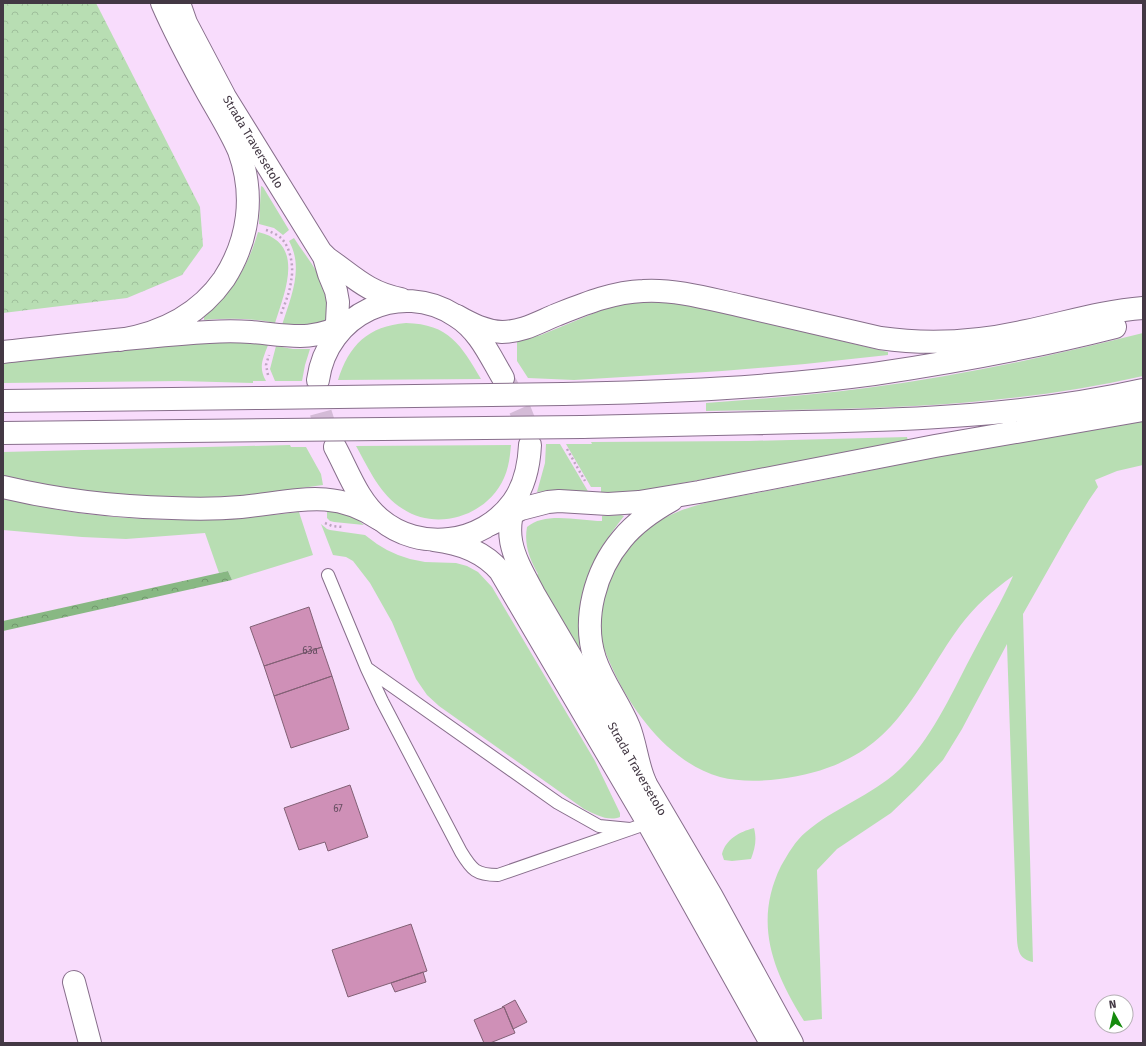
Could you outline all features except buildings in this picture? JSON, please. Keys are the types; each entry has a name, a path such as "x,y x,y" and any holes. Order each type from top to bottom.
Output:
{"main road":[{"path":"120,340 145,335 170,326 204,302 221,283 235,261 244,238 248,216 248,185 239,152 230,132 180,43 162,3"},
{"name":"Strada Traversetolo","path":"167,3 182,17 190,29"},
{"name":"Strada Traversetolo","path":"179,3 190,29 225,97 322,253"},
{"path":"322,253 337,296 338,332"},
{"path":"322,253 369,289 385,296 430,304 444,309 483,328 497,331 510,331 528,327 610,296 644,291 660,291 709,299 898,341 936,342 974,340 1002,336 1105,313 1143,308"},
{"path":"318,380 323,357 338,332 360,314 373,307 387,303 416,301"},
{"path":"457,316 478,336 503,378"},
{"path":"3,401 641,393 733,388 873,374 1010,350 1143,319"},
{"path":"3,352 210,332 250,332 286,337 303,337 338,332"},
{"path":"3,433 582,427 865,421 949,417 1042,408 1143,390"},
{"path":"645,782 639,768 634,743 628,727 604,680 595,657 591,633 592,609 598,583 604,568 622,538 639,522 662,506 682,496 699,492 935,446 1143,410"},
{"name":"Strada Traversetolo","path":"530,445 526,476 512,513 509,532 516,561 711,895 792,1043"},
{"name":"Strada Traversetolo","path":"335,447 360,496 379,519 405,534 419,538 455,543 472,549 487,558 500,571 640,827 771,1043"},
{"path":"3,487 40,496 101,504 163,508 204,509 324,499 355,505 379,519"},
{"name":"Strada Traversetolo","path":"434,540 449,540 464,536 491,524 512,503 520,490"},
{"path":"491,524 512,513 548,502 559,501 595,504 621,504 699,492"},
{"path":"74,982 90,1043"}],"lane":[{"path":"328,575 382,701 468,864 485,875 498,875 640,827"},
{"path":"368,669 558,803 580,816 599,826 640,827"}],"path":[{"path":"324,499 322,517 326,523 332,526 346,528"}],"green space":[{"path":"3,3 96,3 200,207 203,246 182,275 127,298 3,313"},
{"path":"261,186 289,230 283,235 274,228 259,224"},
{"path":"258,232 273,238 282,246 287,257 287,283 275,323 240,319 204,320 204,317 222,299 244,268"},
{"path":"294,238 314,267 326,290 328,313 323,323 299,327 282,325 292,293 296,272 296,262 289,241"},
{"path":"645,300 712,310 888,352 888,355 722,371 574,380 528,378 517,361 517,341 541,335 609,307"},
{"path":"406,323 421,324 433,327 443,332 460,347 481,379 338,380 354,347 362,340 381,328"},
{"path":"1143,333 1143,376 1087,387 1030,396 944,404 837,409 706,411 706,403 826,393 936,378 1074,350"},
{"path":"212,342 245,342 268,345 262,363 262,371 266,381 253,381 253,383 180,381 3,383 3,362"},
{"path":"276,346 293,349 310,349 302,381 275,381 270,369"},
{"path":"1143,417 1143,465 1117,471 1095,480 1098,487 1069,533 1023,614 1033,962 1022,957 1018,948 1017,940 1007,644 962,729 943,760 891,813 837,849 817,870 822,1019 804,1021 783,984 770,946 768,907 773,887 781,866 789,852 806,832 828,816 865,795 888,779 899,770 922,744 950,698 1013,576 985,599 960,626 906,709 873,743 852,757 815,772 774,780 746,781 720,777 703,771 671,750 645,722 623,690 607,657 602,640 601,625 604,595 609,580 616,567 633,542 656,523 683,510 712,501 811,483"},
{"path":"907,437 908,441 640,491 601,494 601,487 591,487 566,444 592,444 591,442 749,441"},
{"path":"546,444 560,444 589,493 562,490 537,492 545,463"},
{"path":"290,445 291,447 306,447 321,474 323,485 244,496 173,498 101,494 3,477 3,452"},
{"path":"511,445 507,470 497,491 486,502 474,510 461,516 446,519 431,519 417,516 395,503 381,489 356,446"},
{"path":"3,498 84,514 146,519 223,519 299,512 313,555 232,580 228,571 219,573 205,533 126,539 82,537 3,530"},
{"path":"327,508 357,519 364,525 330,521 327,518"},
{"path":"602,516 624,516 612,532 593,563 582,595 579,631 580,651 533,577 538,574 528,551 526,539 527,527 534,522 543,519 563,518 602,521"},
{"path":"321,524 330,530 365,535 387,550 410,559 425,562 456,563 467,566 478,572 492,587 595,761 620,813 620,817 611,819 606,818 584,809 439,706 427,695 416,679 392,622 370,583 353,561 346,557 333,555"},
{"path":"228,571 232,580 3,631 3,621"},
{"path":"754,828 755,844 751,859 732,861 724,860 722,854 730,840 738,834"}],"tunnel":[{"path":"318,380 317,389 319,406 334,446"},
{"path":"504,380 520,411 526,427 530,445"}]}
